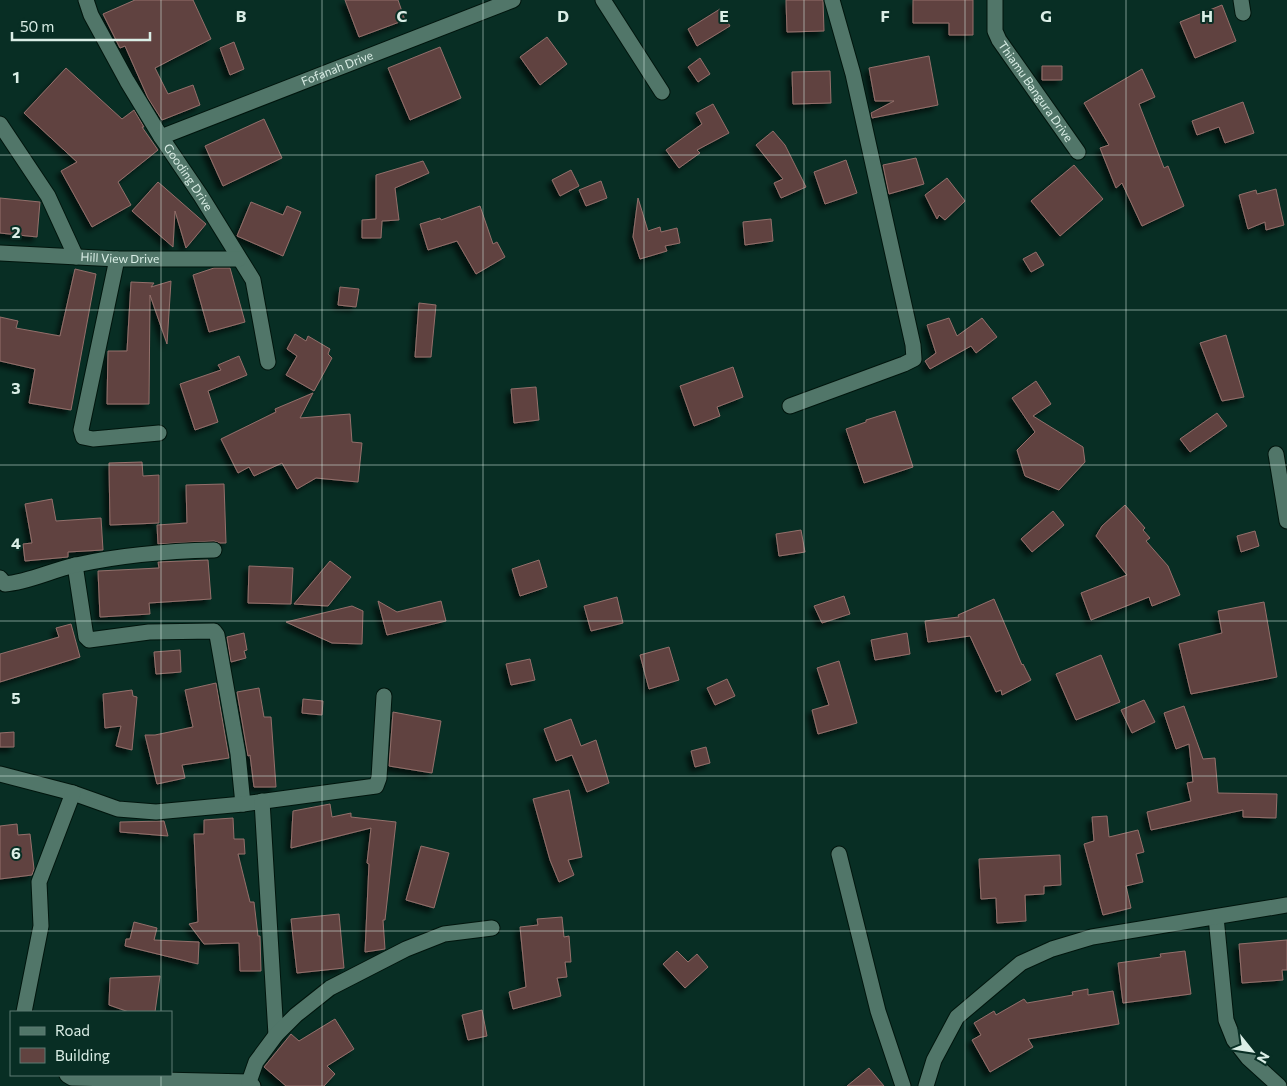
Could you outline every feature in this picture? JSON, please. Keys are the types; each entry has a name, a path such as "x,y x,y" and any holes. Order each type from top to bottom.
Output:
{"street":[{"name":"Gooding Drive","path":"86,0 91,15 127,81 161,138 201,196 252,280 268,362"},
{"name":"Fofanah Drive","path":"161,138 513,0"},
{"path":"603,0 662,92"},
{"path":"790,406 904,364 914,358 913,345 853,74 832,0"},
{"name":"Thiamu Bangura Drive","path":"995,0 995,31 999,40 1078,152"},
{"path":"0,124 48,196 76,257"},
{"name":"Hill View Drive","path":"0,253 117,259 239,259"},
{"path":"117,259 81,430 83,438 93,439 159,434"},
{"path":"1276,454 1287,520"},
{"path":"0,578 5,584 16,583 75,565 132,556 214,550"},
{"path":"75,565 86,637 89,640 149,632 214,631 217,635 238,754 243,804"},
{"path":"0,774 74,793 118,809 156,812 243,804 376,786 379,778 384,696"},
{"path":"24,1011 41,926 39,882 74,793"},
{"path":"262,801 276,1035"},
{"path":"839,854 878,1012 903,1086"},
{"path":"926,1086 934,1060 957,1016 1021,963 1052,949 1092,937 1287,905"},
{"path":"1216,917 1226,1020 1234,1040 1248,1058 1279,1086"},
{"path":"69,1076 72,1078 251,1084 256,1062 276,1035 296,1015 330,988 406,949 444,934 492,928"}],"building":[{"path":"135,0 193,0 211,39 155,68 168,94 193,85 200,105 162,120 148,98 125,46 120,48 103,14"},
{"path":"345,0 398,0 405,20 359,37"},
{"path":"786,0 823,0 824,31 787,32"},
{"path":"913,0 973,0 973,35 949,35 949,23 913,23"},
{"path":"1222,5 1236,41 1195,58 1180,22"},
{"path":"720,9 730,26 697,46 688,29"},
{"path":"547,37 567,64 540,85 520,57"},
{"path":"234,42 244,69 230,75 220,48"},
{"path":"440,47 461,98 410,120 388,68"},
{"path":"929,56 938,105 872,118 871,113 894,101 875,101 869,68"},
{"path":"700,58 710,74 698,82 688,67"},
{"path":"1042,66 1062,66 1062,80 1042,80"},
{"path":"66,68 122,119 134,110 144,127 142,127 158,150 118,182 131,205 92,227 61,171 77,162 24,113"},
{"path":"1142,69 1155,97 1139,104 1164,168 1168,166 1184,206 1142,226 1122,183 1116,188 1100,148 1109,145 1084,103"},
{"path":"830,71 831,103 793,104 792,72"},
{"path":"1243,102 1254,133 1225,143 1219,127 1197,135 1192,121"},
{"path":"713,104 729,133 697,150 700,153 679,168 666,150 702,124 696,113"},
{"path":"264,119 282,158 223,186 205,146"},
{"path":"773,131 785,145 806,187 781,198 774,183 783,179 756,145"},
{"path":"916,158 924,184 889,194 883,165"},
{"path":"846,160 857,193 825,204 814,172"},
{"path":"423,161 429,173 395,188 399,220 382,221 381,238 362,238 362,220 376,219 376,175"},
{"path":"1074,165 1103,199 1060,236 1031,201"},
{"path":"571,170 579,186 560,196 552,180"},
{"path":"947,178 965,201 945,220 939,215 937,219 925,195"},
{"path":"601,181 607,198 586,206 579,190"},
{"path":"158,182 206,224 186,248 175,211 173,247 132,211"},
{"path":"1276,189 1284,225 1266,230 1265,222 1248,229 1239,195 1256,190 1257,194"},
{"path":"0,198 40,202 37,237 0,233"},
{"path":"638,198 648,231 660,227 661,232 677,228 680,243 665,246 667,251 640,259 633,237"},
{"path":"251,202 283,215 287,206 301,212 283,256 237,236"},
{"path":"480,206 493,244 497,242 505,257 476,274 457,241 428,250 420,224 440,218 441,220"},
{"path":"771,219 773,241 745,245 743,222"},
{"path":"1036,252 1044,265 1031,272 1023,259"},
{"path":"214,268 230,268 245,322 209,332 193,275"},
{"path":"75,269 96,274 71,410 29,403 35,369 0,361 0,317 18,321 16,328 60,336"},
{"path":"171,281 167,344 150,295 149,404 107,404 108,351 127,351 131,282 154,283 151,287"},
{"path":"340,287 359,289 356,307 338,305"},
{"path":"419,303 436,305 431,357 415,357"},
{"path":"949,318 957,336 982,318 997,337 976,353 971,346 930,369 925,361 936,353 927,325"},
{"path":"295,334 306,341 308,336 330,349 328,354 332,358 314,391 286,375 297,356 287,349"},
{"path":"1226,335 1244,397 1222,401 1200,343"},
{"path":"239,356 247,375 208,391 218,422 195,430 180,384 221,370 218,365"},
{"path":"733,367 743,397 717,407 720,416 694,426 680,386"},
{"path":"1036,381 1051,404 1033,416 1083,447 1085,462 1059,490 1025,476 1017,450 1035,432 1012,398"},
{"path":"536,387 539,420 514,423 511,389"},
{"path":"313,393 300,418 350,414 352,442 362,443 358,482 316,478 297,489 282,463 254,476 249,467 238,473 221,439 276,412 275,409"},
{"path":"895,411 913,467 864,483 846,429 866,422 866,420"},
{"path":"1217,413 1227,426 1190,452 1180,439"},
{"path":"142,462 143,476 159,475 159,523 110,525 109,463"},
{"path":"224,484 226,543 214,541 158,544 157,525 187,523 186,485"},
{"path":"52,499 56,521 101,518 103,550 68,552 68,557 25,561 23,544 32,543 25,504"},
{"path":"1125,505 1145,528 1143,530 1150,538 1146,541 1168,566 1180,595 1152,606 1149,597 1091,620 1081,593 1127,575 1096,536 1102,526"},
{"path":"1053,511 1064,525 1032,552 1021,539"},
{"path":"801,530 805,552 779,556 776,534"},
{"path":"1255,531 1259,546 1241,552 1237,536"},
{"path":"208,560 211,599 149,603 150,614 100,617 98,571 159,568 158,562"},
{"path":"539,560 547,587 520,596 512,569"},
{"path":"330,561 351,577 328,606 294,604"},
{"path":"249,566 293,568 291,604 248,603"},
{"path":"844,596 850,614 822,623 814,606"},
{"path":"617,597 623,623 591,631 584,606"},
{"path":"994,599 1022,665 1031,680 1002,695 1001,690 996,692 970,636 928,642 925,621 959,617 958,615"},
{"path":"378,601 397,612 441,601 446,621 387,635"},
{"path":"1264,602 1277,677 1191,694 1179,644 1222,633 1218,611"},
{"path":"352,606 363,611 362,644 332,643 286,622"},
{"path":"71,624 80,657 0,682 0,654 59,637 56,628"},
{"path":"244,633 247,650 244,651 246,658 231,662 227,637"},
{"path":"907,633 910,654 875,660 871,640"},
{"path":"669,647 679,680 649,689 640,655"},
{"path":"180,650 181,672 156,674 154,652"},
{"path":"1101,655 1120,702 1076,720 1056,674"},
{"path":"530,659 535,680 511,685 506,664"},
{"path":"839,661 857,723 818,734 812,710 829,705 817,668"},
{"path":"727,679 735,696 715,705 707,688"},
{"path":"216,683 229,758 182,765 185,778 157,784 145,735 155,735 193,727 185,690"},
{"path":"259,688 264,717 271,717 276,787 254,787 250,755 248,756 237,692"},
{"path":"132,690 133,696 137,697 132,750 116,746 121,726 105,728 103,694"},
{"path":"303,699 323,701 322,715 302,713"},
{"path":"1144,700 1155,722 1132,733 1121,710"},
{"path":"1184,706 1203,759 1215,758 1218,793 1277,794 1276,818 1243,817 1243,810 1151,830 1147,812 1191,801 1187,783 1193,782 1189,744 1176,749 1164,713"},
{"path":"393,712 441,721 432,773 389,766"},
{"path":"571,719 581,746 596,740 609,783 587,792 572,755 556,761 544,729"},
{"path":"14,732 14,747 0,747 0,733"},
{"path":"706,747 710,763 695,767 691,751"},
{"path":"569,790 582,857 568,860 574,875 559,882 550,860 533,799"},
{"path":"330,804 332,817 351,813 351,817 396,822 385,920 383,920 385,949 365,952 369,864 367,863 371,828 291,848 293,811"},
{"path":"1107,816 1109,837 1138,830 1144,852 1136,854 1143,882 1126,886 1131,908 1103,915 1084,844 1094,841 1092,817"},
{"path":"233,818 234,839 244,839 245,854 238,854 250,902 254,902 258,936 260,936 261,971 240,971 239,943 204,944 189,924 198,922 194,834 204,834 204,820"},
{"path":"164,821 168,836 120,832 120,822"},
{"path":"17,824 18,835 30,834 34,869 32,875 0,879 0,826"},
{"path":"421,846 449,853 434,908 406,900"},
{"path":"1060,855 1061,885 1044,886 1044,894 1025,895 1026,921 997,923 996,898 981,899 979,859"},
{"path":"339,914 344,968 297,973 291,919"},
{"path":"562,917 564,937 569,936 571,962 565,962 567,977 557,978 561,996 513,1009 509,992 526,987 520,927 538,925 537,919"},
{"path":"134,922 157,928 154,940 199,942 198,964 125,946 126,939 130,939"},
{"path":"1287,940 1287,970 1282,970 1283,980 1242,983 1239,944"},
{"path":"677,951 688,962 697,954 708,967 685,988 663,964"},
{"path":"1185,951 1191,994 1123,1003 1118,963 1161,957 1160,954"},
{"path":"160,976 155,1011 126,1011 109,1005 110,978"},
{"path":"1088,989 1088,995 1113,991 1119,1024 1028,1039 1033,1047 990,1072 972,1040 981,1035 974,1023 994,1011 996,1015 1024,999 1027,1003 1073,995 1072,992"},
{"path":"482,1010 487,1036 468,1040 462,1015"},
{"path":"335,1019 354,1049 327,1066 335,1074 324,1086 286,1086 264,1067 291,1034 299,1041"},
{"path":"869,1068 884,1086 847,1086"}]}
